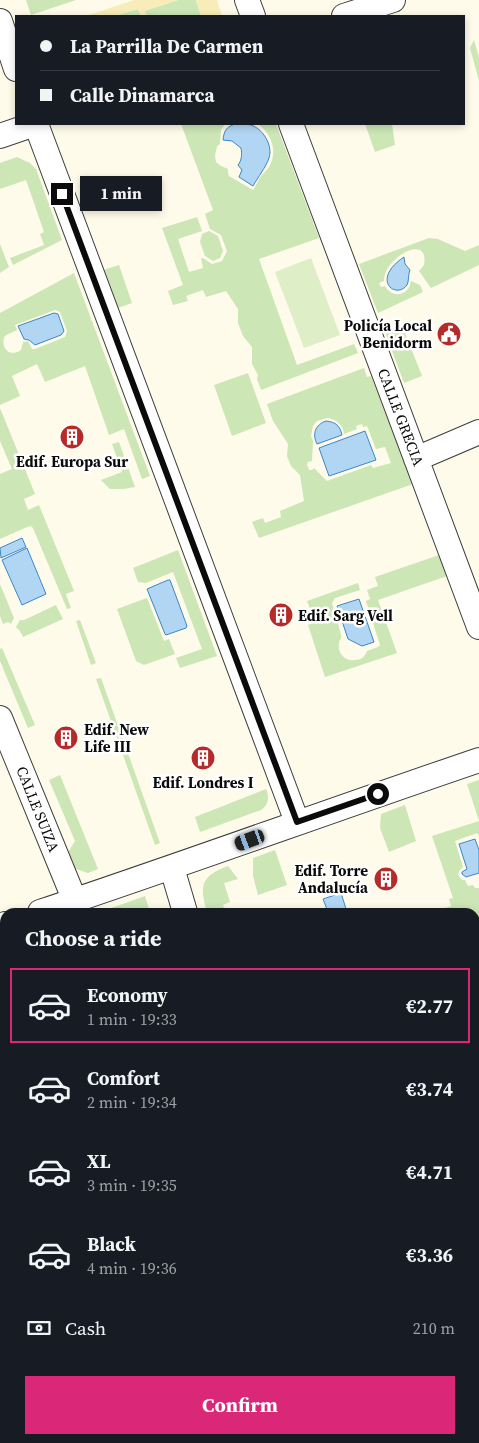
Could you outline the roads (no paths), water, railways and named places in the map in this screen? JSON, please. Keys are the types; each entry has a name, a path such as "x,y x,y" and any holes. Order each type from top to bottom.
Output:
{"street":[{"path":"247,0 253,15"},
{"path":"347,15 393,0"},
{"path":"0,21 15,65"},
{"path":"0,136 33,125"},
{"path":"36,125 297,822"},
{"name":"CALLE GRECIA","path":"290,125 479,627"},
{"path":"416,459 479,432"},
{"name":"CALLE SUIZA","path":"0,718 75,901"},
{"path":"53,908 479,760"},
{"path":"172,868 184,908"}],"water":[{"path":"249,125 255,127 266,138 270,148 269,158 253,186 239,177 242,170 238,165 241,157 241,148 232,141 223,140 229,126"},
{"path":"404,257 405,264 410,270 408,284 402,289 392,289 387,280 389,273 394,265"},
{"path":"54,313 58,314 64,331 61,335 35,345 29,340 24,339 18,326"},
{"path":"326,421 337,425 342,435 317,444 315,433 317,427"},
{"path":"365,431 376,460 329,476 319,448"},
{"path":"22,538 26,547 1,558 0,548"},
{"path":"27,548 46,594 22,605 2,560"},
{"path":"170,580 187,626 166,635 147,589"},
{"path":"359,599 374,642 362,646 348,639 337,606"},
{"path":"475,839 479,850 479,873 466,877 462,874 467,869 459,844"},
{"path":"341,893 346,908 326,908 323,899"}],"place":[{"name":"Policía Local Benidorm","path":"449,334"},
{"name":"Edif. Europa Sur","path":"72,437"},
{"name":"Edif. Sarg Vell","path":"281,615"},
{"name":"Edif. New Life III","path":"66,738"},
{"name":"Edif. Londres I","path":"203,758"},
{"name":"Edif. Torre Andalucía","path":"386,879"}]}
